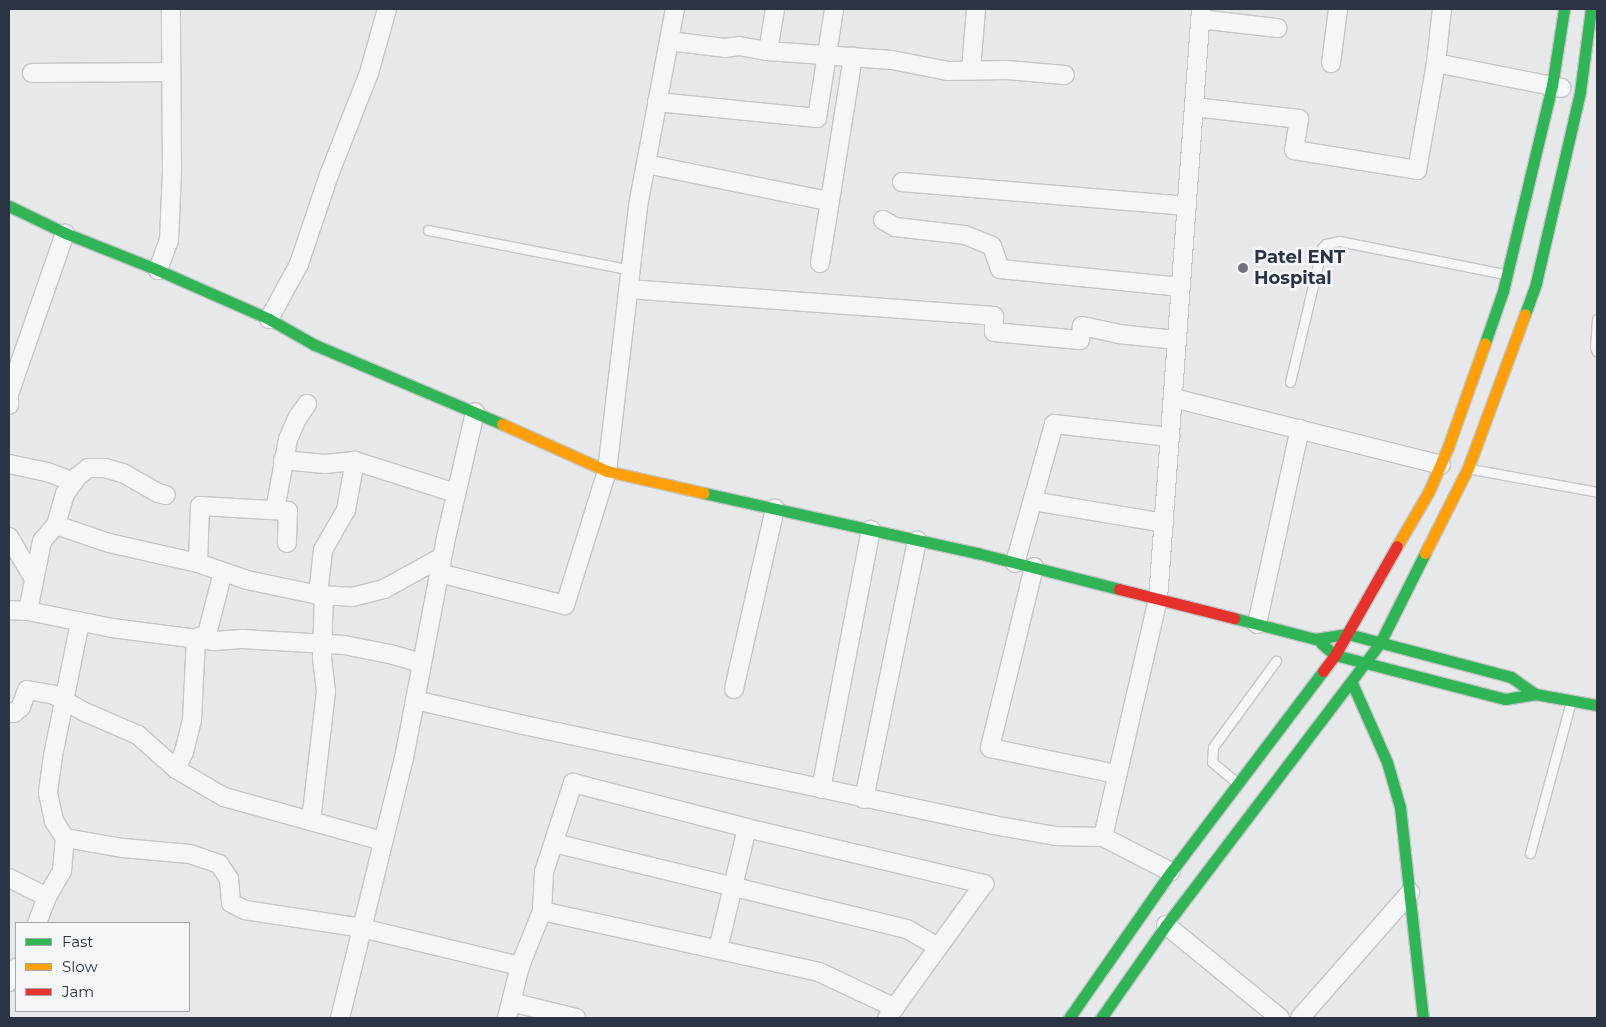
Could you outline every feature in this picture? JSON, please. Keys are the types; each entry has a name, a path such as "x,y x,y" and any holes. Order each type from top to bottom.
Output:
{"main road":[{"path":"1069,1018 1171,872 1335,655 1429,491 1441,465 1507,275 1552,86 1564,9"},
{"path":"1101,1018 1166,925 1366,664 1380,643 1468,468 1536,283 1584,92 1591,9"},
{"path":"9,206 65,233 158,270 269,319 296,336 315,345 475,412 607,472 1015,563 1314,638 1348,634 1511,677 1535,694"},
{"path":"1314,638 1335,655 1505,699 1535,694 1572,699 1597,705"},
{"path":"1352,683 1387,762 1400,807 1423,1018"}],"street":[{"path":"158,270 169,240 172,170 171,9"},
{"path":"269,319 299,264 329,175 369,73 388,9"},
{"path":"56,525 109,543 198,564 282,589 321,595 352,597 384,589 441,565 565,605 607,472 628,289 646,164 675,9"},
{"path":"768,51 775,9"},
{"path":"658,102 817,118 834,9"},
{"path":"971,70 976,9"},
{"path":"1331,63 1338,9"},
{"path":"1194,107 1299,119 1294,150 1417,170 1436,63 1442,9"},
{"path":"1102,837 1158,599 1201,14 1277,28"},
{"path":"669,41 724,48 739,46 768,51 892,60 948,71 971,70 1065,75"},
{"path":"820,262 828,201 853,57"},
{"path":"1436,63 1584,92"},
{"path":"32,73 171,72"},
{"path":"646,164 828,201"},
{"path":"902,182 1187,206"},
{"path":"883,220 895,227 965,235 992,246 1000,269 1181,288"},
{"path":"9,405 9,394 65,233"},
{"path":"628,289 994,316 994,332 1080,340 1082,326 1119,334 1177,340"},
{"path":"1172,398 1441,465"},
{"path":"275,510 288,438 298,417 307,404"},
{"path":"340,1018 404,758 441,565 475,412"},
{"path":"1015,563 1054,424 1170,437"},
{"path":"1257,624 1300,429"},
{"path":"283,460 325,464 355,461 456,493"},
{"path":"312,821 326,691 321,595 324,550 346,510 355,461"},
{"path":"9,464 46,472 74,482"},
{"path":"28,612 42,541 56,525 65,494 88,468 105,468 123,473 158,493 166,495"},
{"path":"1032,501 1164,523"},
{"path":"198,564 200,506 288,511 287,543"},
{"path":"734,689 775,508"},
{"path":"821,789 871,530"},
{"path":"9,536 34,580"},
{"path":"864,799 917,540"},
{"path":"1034,568 990,748 1117,774"},
{"path":"196,638 207,634 223,572"},
{"path":"9,610 196,638 344,645 390,654 422,663"},
{"path":"37,922 47,897 62,871 65,838 54,820 48,793 53,756 80,622"},
{"path":"176,769 184,752 192,720 196,638"},
{"path":"9,712 14,713 21,707 27,690 54,695 87,713 138,735 176,769 224,798 383,841"},
{"path":"415,700 864,799 1056,836 1102,837 1171,872"},
{"path":"542,911 818,972 891,1013 984,884 747,828 573,783 544,872 542,911 520,966 509,1010 576,1018"},
{"path":"718,949 747,828"},
{"path":"65,838 123,848 190,854 219,864 229,879 231,903 245,910 362,928 520,966"},
{"path":"554,843 732,888 907,929 938,947"},
{"path":"9,878 47,897"},
{"path":"1300,1018 1410,893"},
{"path":"1166,925 1280,1018"},
{"path":"9,982 15,970"}],"lane":[{"path":"428,230 631,270"},
{"path":"1290,382 1322,248 1326,244 1338,241 1507,275"},
{"path":"1597,319 1595,347 1597,352"},
{"path":"1468,468 1597,492"},
{"path":"1238,784 1214,766 1211,756 1213,747 1276,661"},
{"path":"1530,853 1572,699"}],"traffic: fast":[{"path":"1485,343 1503,291 1552,86 1564,9"},
{"path":"1525,314 1536,283 1580,92 1591,9"},
{"path":"9,206 65,233 158,270 269,319 315,345 502,424"},
{"path":"704,493 977,553 1119,589"},
{"path":"1101,1018 1166,925 1380,643 1425,553"},
{"path":"1234,618 1315,639 1348,634 1511,677 1535,694"},
{"path":"1321,643 1335,655 1505,699 1535,694 1597,705"},
{"path":"1069,1018 1171,872 1323,671"},
{"path":"1352,683 1387,762 1400,807 1423,1018"}],"traffic: slow":[{"path":"1425,553 1468,468 1525,314"},
{"path":"1397,546 1429,491 1448,447 1485,343"},
{"path":"502,424 607,471 704,493"}],"traffic: jam":[{"path":"1323,671 1335,655 1397,546"},
{"path":"1119,589 1234,618"}],"place":[{"name":"Patel ENT Hospital","path":"1243,268"}]}
